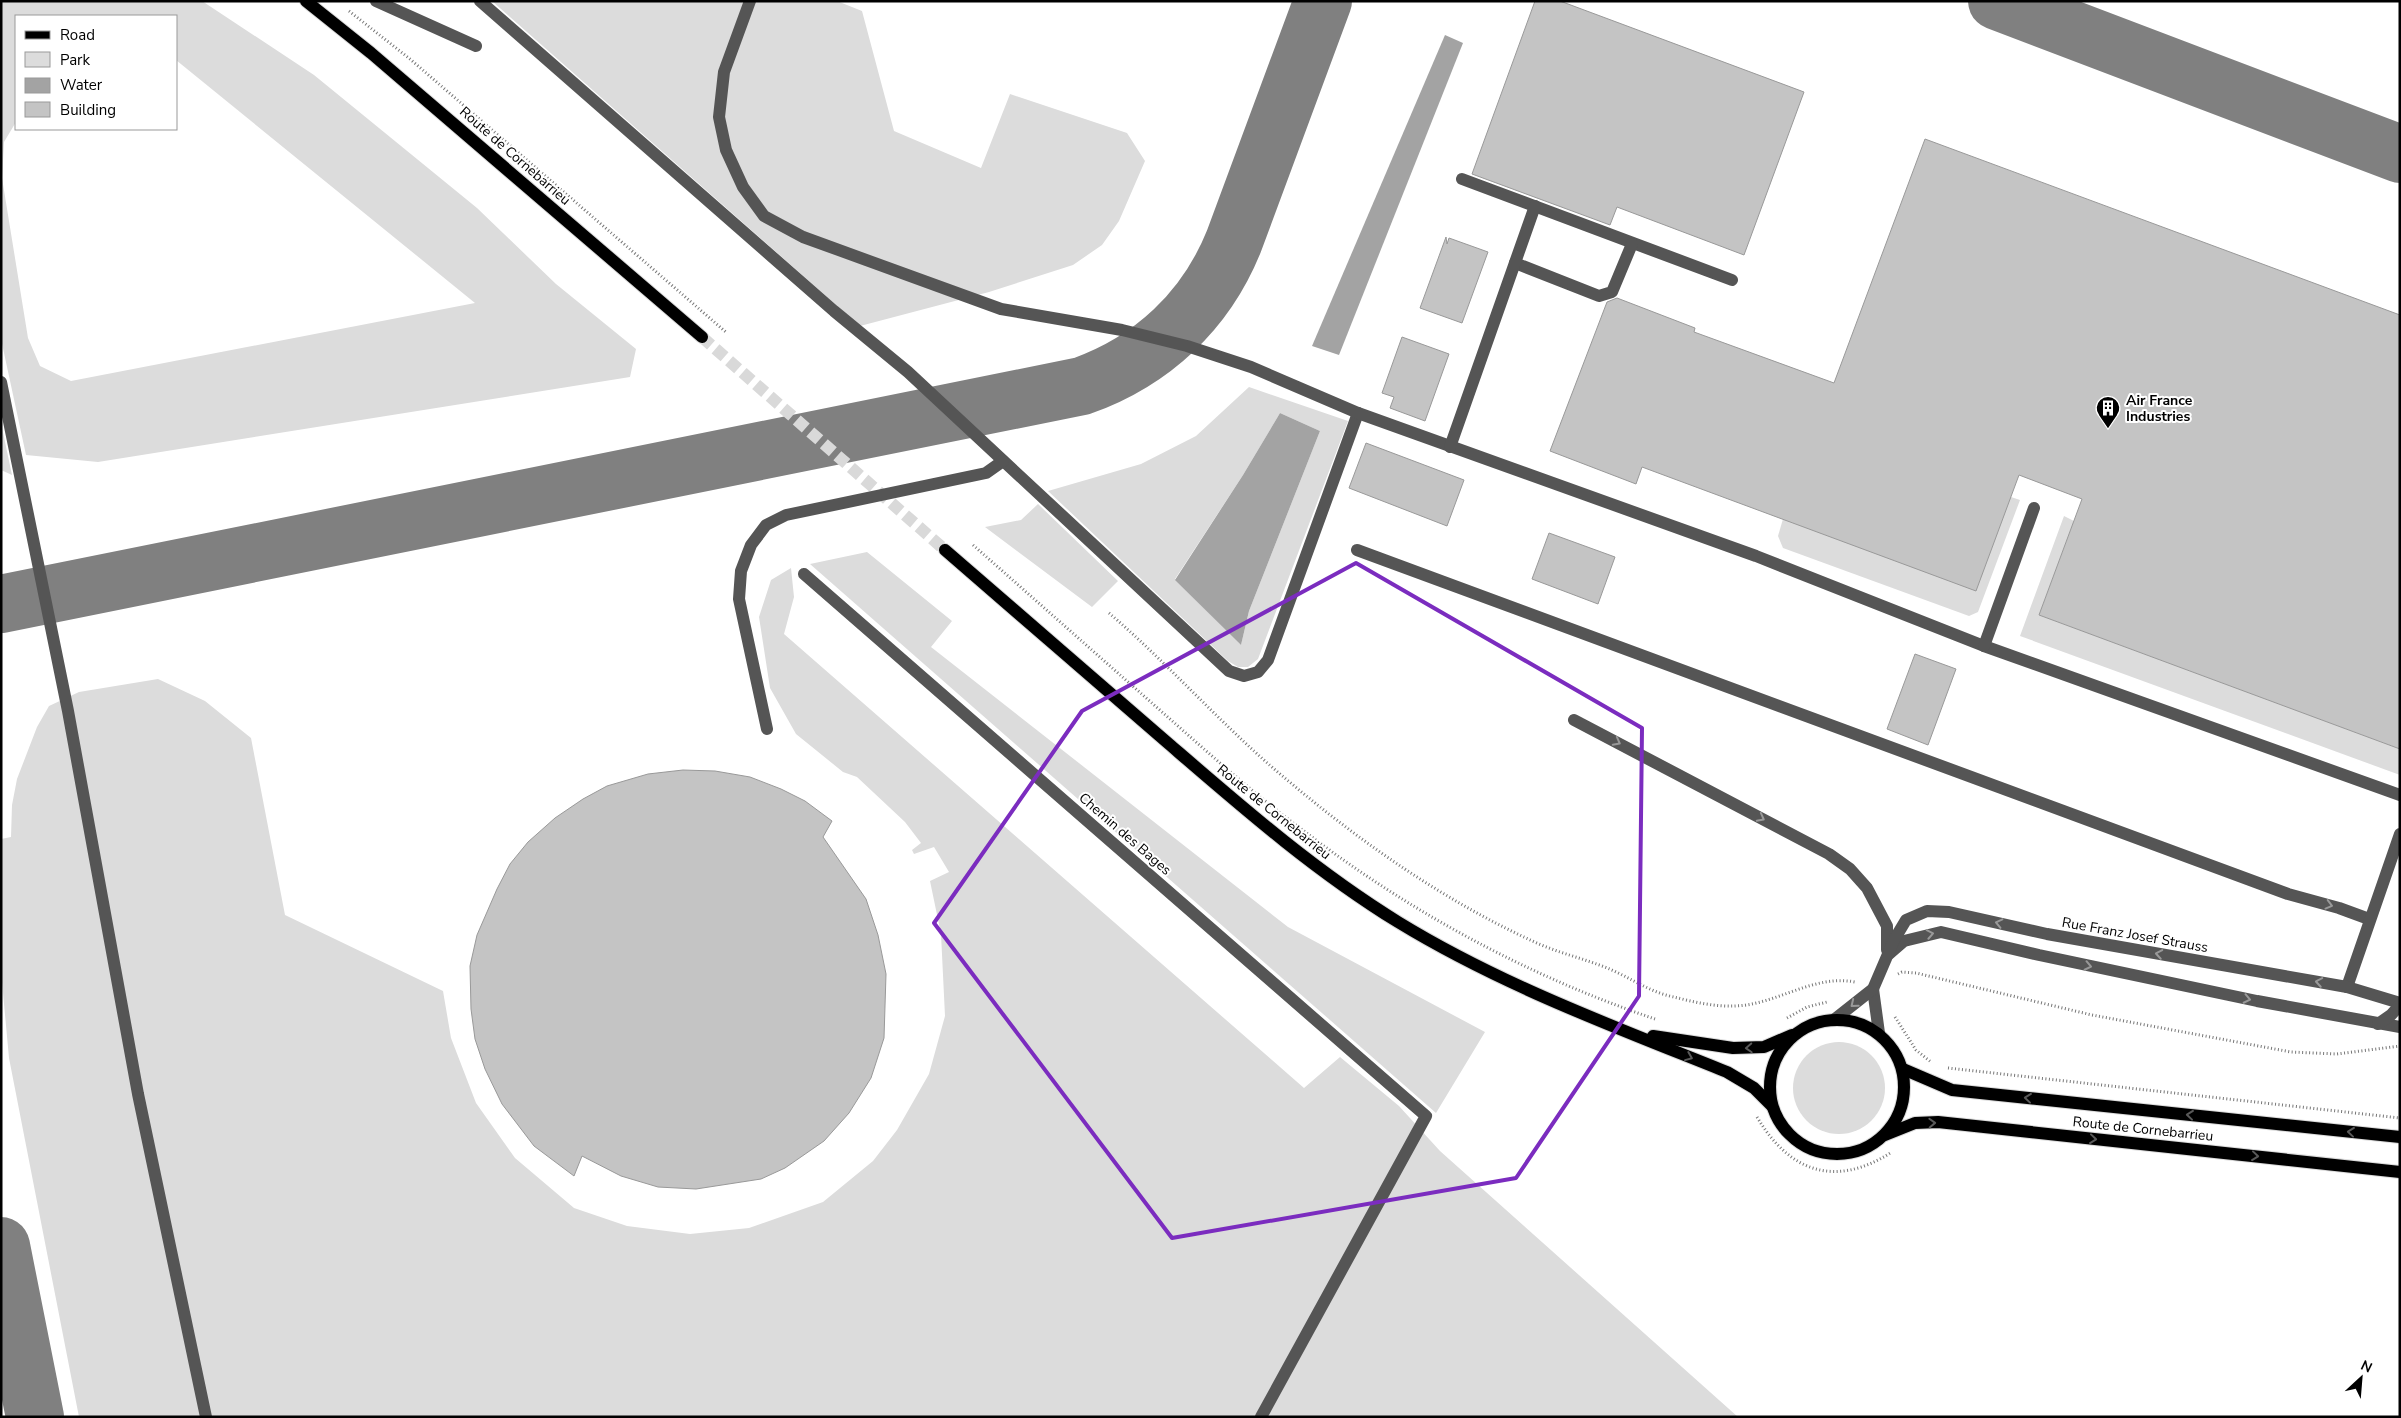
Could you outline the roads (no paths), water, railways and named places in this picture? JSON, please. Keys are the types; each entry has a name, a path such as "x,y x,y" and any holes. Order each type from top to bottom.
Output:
{"main road":[{"name":"Route de Cornebarrieu","path":"306,1 371,53 702,337"},
{"name":"Route de Cornebarrieu","path":"945,550 1276,836 1341,885 1399,922 1474,964 1550,1001 1727,1072 1754,1088 1772,1106"},
{"path":"1835,1019 1858,1022 1878,1033 1894,1049 1903,1069 1905,1087 1903,1105 1896,1121 1885,1135 1866,1148 1844,1154 1820,1152 1800,1143 1783,1127 1772,1106 1769,1087 1772,1068 1780,1051 1795,1034 1814,1023 1835,1019"},
{"name":"Route de Cornebarrieu","path":"1627,1032 1733,1048 1764,1047 1795,1034"},
{"name":"Route de Cornebarrieu","path":"1903,1069 1952,1090 2400,1137"},
{"name":"Route de Cornebarrieu","path":"1885,1135 1915,1124 1938,1122 2400,1172"}],"street":[{"path":"376,1 476,46"},
{"path":"480,1 834,311 908,372 1229,671 1244,676 1258,672 1268,660 1358,413"},
{"path":"750,1 724,72 719,117 726,150 743,187 764,216 802,237 966,298 1001,309 1122,330 1187,346 1252,367 1358,413 1756,556 1984,646 2400,795"},
{"path":"1462,179 1732,280"},
{"path":"1450,447 1535,206"},
{"path":"1515,263 1599,296 1607,295 1612,292 1632,244"},
{"path":"1,382 68,710 138,1094 206,1417"},
{"path":"767,729 739,599 741,571 750,545 766,525 786,515 986,473 1003,461"},
{"path":"1984,646 2034,508"},
{"path":"1357,550 2288,894 2370,919"},
{"name":"Chemin des Bages","path":"804,574 1426,1116 1261,1417"},
{"path":"1574,720 1829,854 1850,869 1867,888 1887,926 1888,955"},
{"path":"2347,987 2400,834"},
{"name":"Rue Franz Josef Strauss","path":"1835,1019 1873,989 1906,920 1927,911 1949,912 2047,934 2347,987 2400,1004"},
{"name":"Rue Franz Josef Strauss","path":"1888,955 1904,941 1924,934 1941,932 2049,958 2257,1001 2400,1027"},
{"path":"1873,989 1878,1033"},
{"path":"2378,1024 2400,1004"}],"water":[{"path":"1445,35 1463,43 1339,355 1312,346"},
{"path":"1280,413 1320,431 1249,611 1241,645 1175,580 1243,475"}],"tunnel":[{"path":"702,337 945,550"}],"place":[{"name":"Air France Industries","path":"2108,429"}]}
